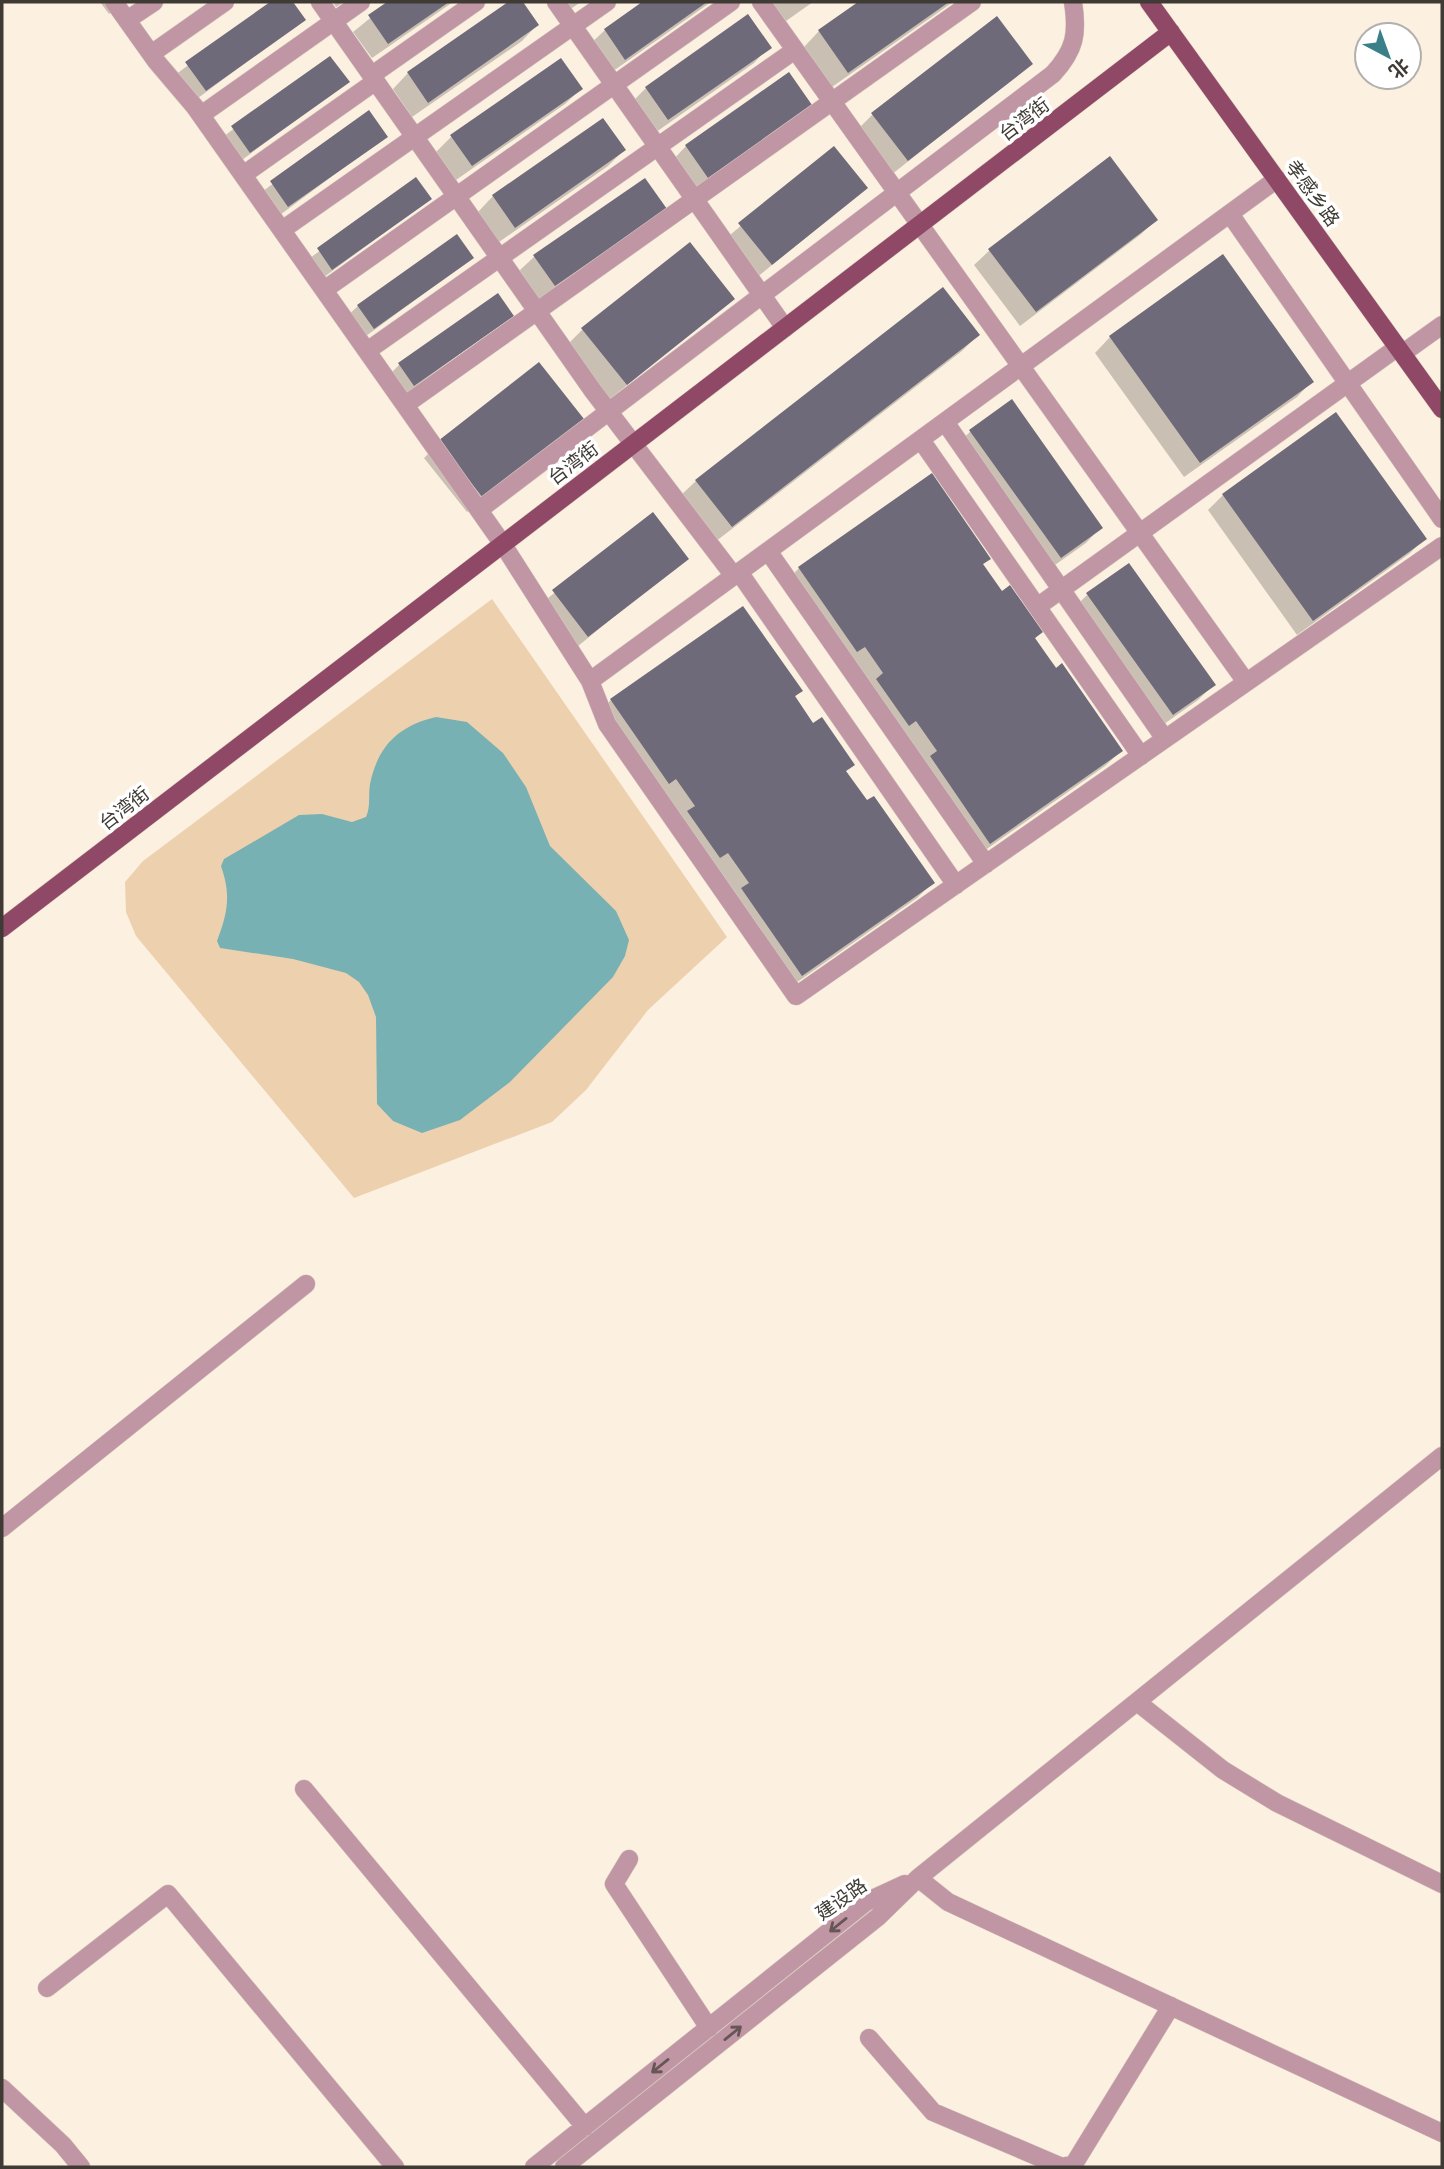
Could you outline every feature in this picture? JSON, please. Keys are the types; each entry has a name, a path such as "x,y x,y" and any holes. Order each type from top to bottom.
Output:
{"main road":[{"name":"孝感乡路","path":"1149,2 1442,408"},
{"name":"台湾街","path":"2,928 1171,32"}],"street":[{"path":"114,2 150,54 201,115 502,543 590,681 607,724 796,996 1442,546"},
{"path":"127,20 154,2"},
{"path":"150,54 225,2"},
{"path":"320,2 609,412 736,574 956,885"},
{"path":"201,115 361,2"},
{"path":"243,175 476,2"},
{"path":"556,2 785,328"},
{"path":"282,230 607,2"},
{"path":"324,290 732,2"},
{"path":"761,2 918,226 1246,682"},
{"path":"405,405 971,2"},
{"path":"479,510 896,194 1061,65 1070,56 1074,42 1073,2"},
{"path":"367,351 795,50"},
{"path":"590,681 1277,179"},
{"path":"1230,214 1442,519"},
{"path":"1037,607 1348,383 1442,325"},
{"path":"945,422 1166,739"},
{"path":"921,439 1141,756"},
{"path":"768,551 986,864"},
{"path":"2,1528 306,1284"},
{"path":"1442,1456 918,1878 948,1902 1442,2133"},
{"path":"1137,1702 1223,1770 1277,1803 1442,1884"},
{"path":"304,1789 585,2127"},
{"path":"629,1859 614,1884 709,2028"},
{"name":"建设路","path":"534,2167 866,1902 918,1878"},
{"name":"建设路","path":"571,2165 878,1917 918,1878"},
{"path":"47,1988 168,1894 395,2167"},
{"path":"869,2038 933,2112 1063,2167 1074,2164 1171,2006"},
{"path":"2,2088 55,2136 81,2167"}],"shaded area":[{"path":"492,599 727,937 648,1010 586,1090 552,1122 354,1198 136,936 126,912 125,882 143,861"}],"water":[{"path":"436,717 467,722 503,753 526,787 550,846 616,911 629,940 625,956 613,977 510,1082 460,1120 422,1133 393,1121 377,1104 376,1017 368,995 359,982 346,973 293,959 220,948 217,941 227,903 221,866 224,859 299,815 322,814 352,822 366,817 370,784 384,748 411,726"}],"building":[{"path":"270,2 293,2 306,20 206,91 185,62"},
{"path":"387,2 449,2 388,44 368,15"},
{"path":"508,2 523,2 539,25 428,103 407,72"},
{"path":"642,2 707,2 625,60 604,29"},
{"path":"858,2 949,2 848,73 818,30"},
{"path":"748,14 772,48 668,120 645,87"},
{"path":"997,16 1033,64 908,161 871,113"},
{"path":"330,56 350,82 250,153 231,126"},
{"path":"561,58 583,89 472,166 450,135"},
{"path":"789,72 812,105 708,178 685,145"},
{"path":"369,110 388,137 288,207 270,181"},
{"path":"603,118 626,150 515,228 492,195"},
{"path":"834,146 868,188 772,265 738,223"},
{"path":"1110,156 1158,220 1036,312 988,249"},
{"path":"416,177 432,199 332,270 317,248"},
{"path":"645,178 667,209 555,286 533,255"},
{"path":"457,234 474,258 374,329 357,305"},
{"path":"690,242 735,299 627,385 581,328"},
{"path":"1223,254 1314,382 1200,463 1109,336"},
{"path":"943,287 980,335 732,527 695,480"},
{"path":"498,293 514,316 414,386 398,363"},
{"path":"539,362 584,419 483,498 438,441"},
{"path":"1012,399 1103,528 1061,558 969,430"},
{"path":"1336,412 1427,539 1313,621 1222,494"},
{"path":"932,473 991,559 983,564 1002,591 1010,585 1043,632 1035,638 1056,668 1062,663 1123,751 990,844 930,756 937,751 916,721 909,726 876,679 883,673 865,647 857,652 798,567"},
{"path":"653,512 689,559 588,637 552,590"},
{"path":"1129,563 1216,685 1173,715 1086,593"},
{"path":"743,606 803,691 795,696 813,723 822,717 855,765 846,771 867,800 874,796 935,883 802,976 741,888 749,883 728,853 720,858 687,811 695,806 676,779 669,784 610,699"}]}
